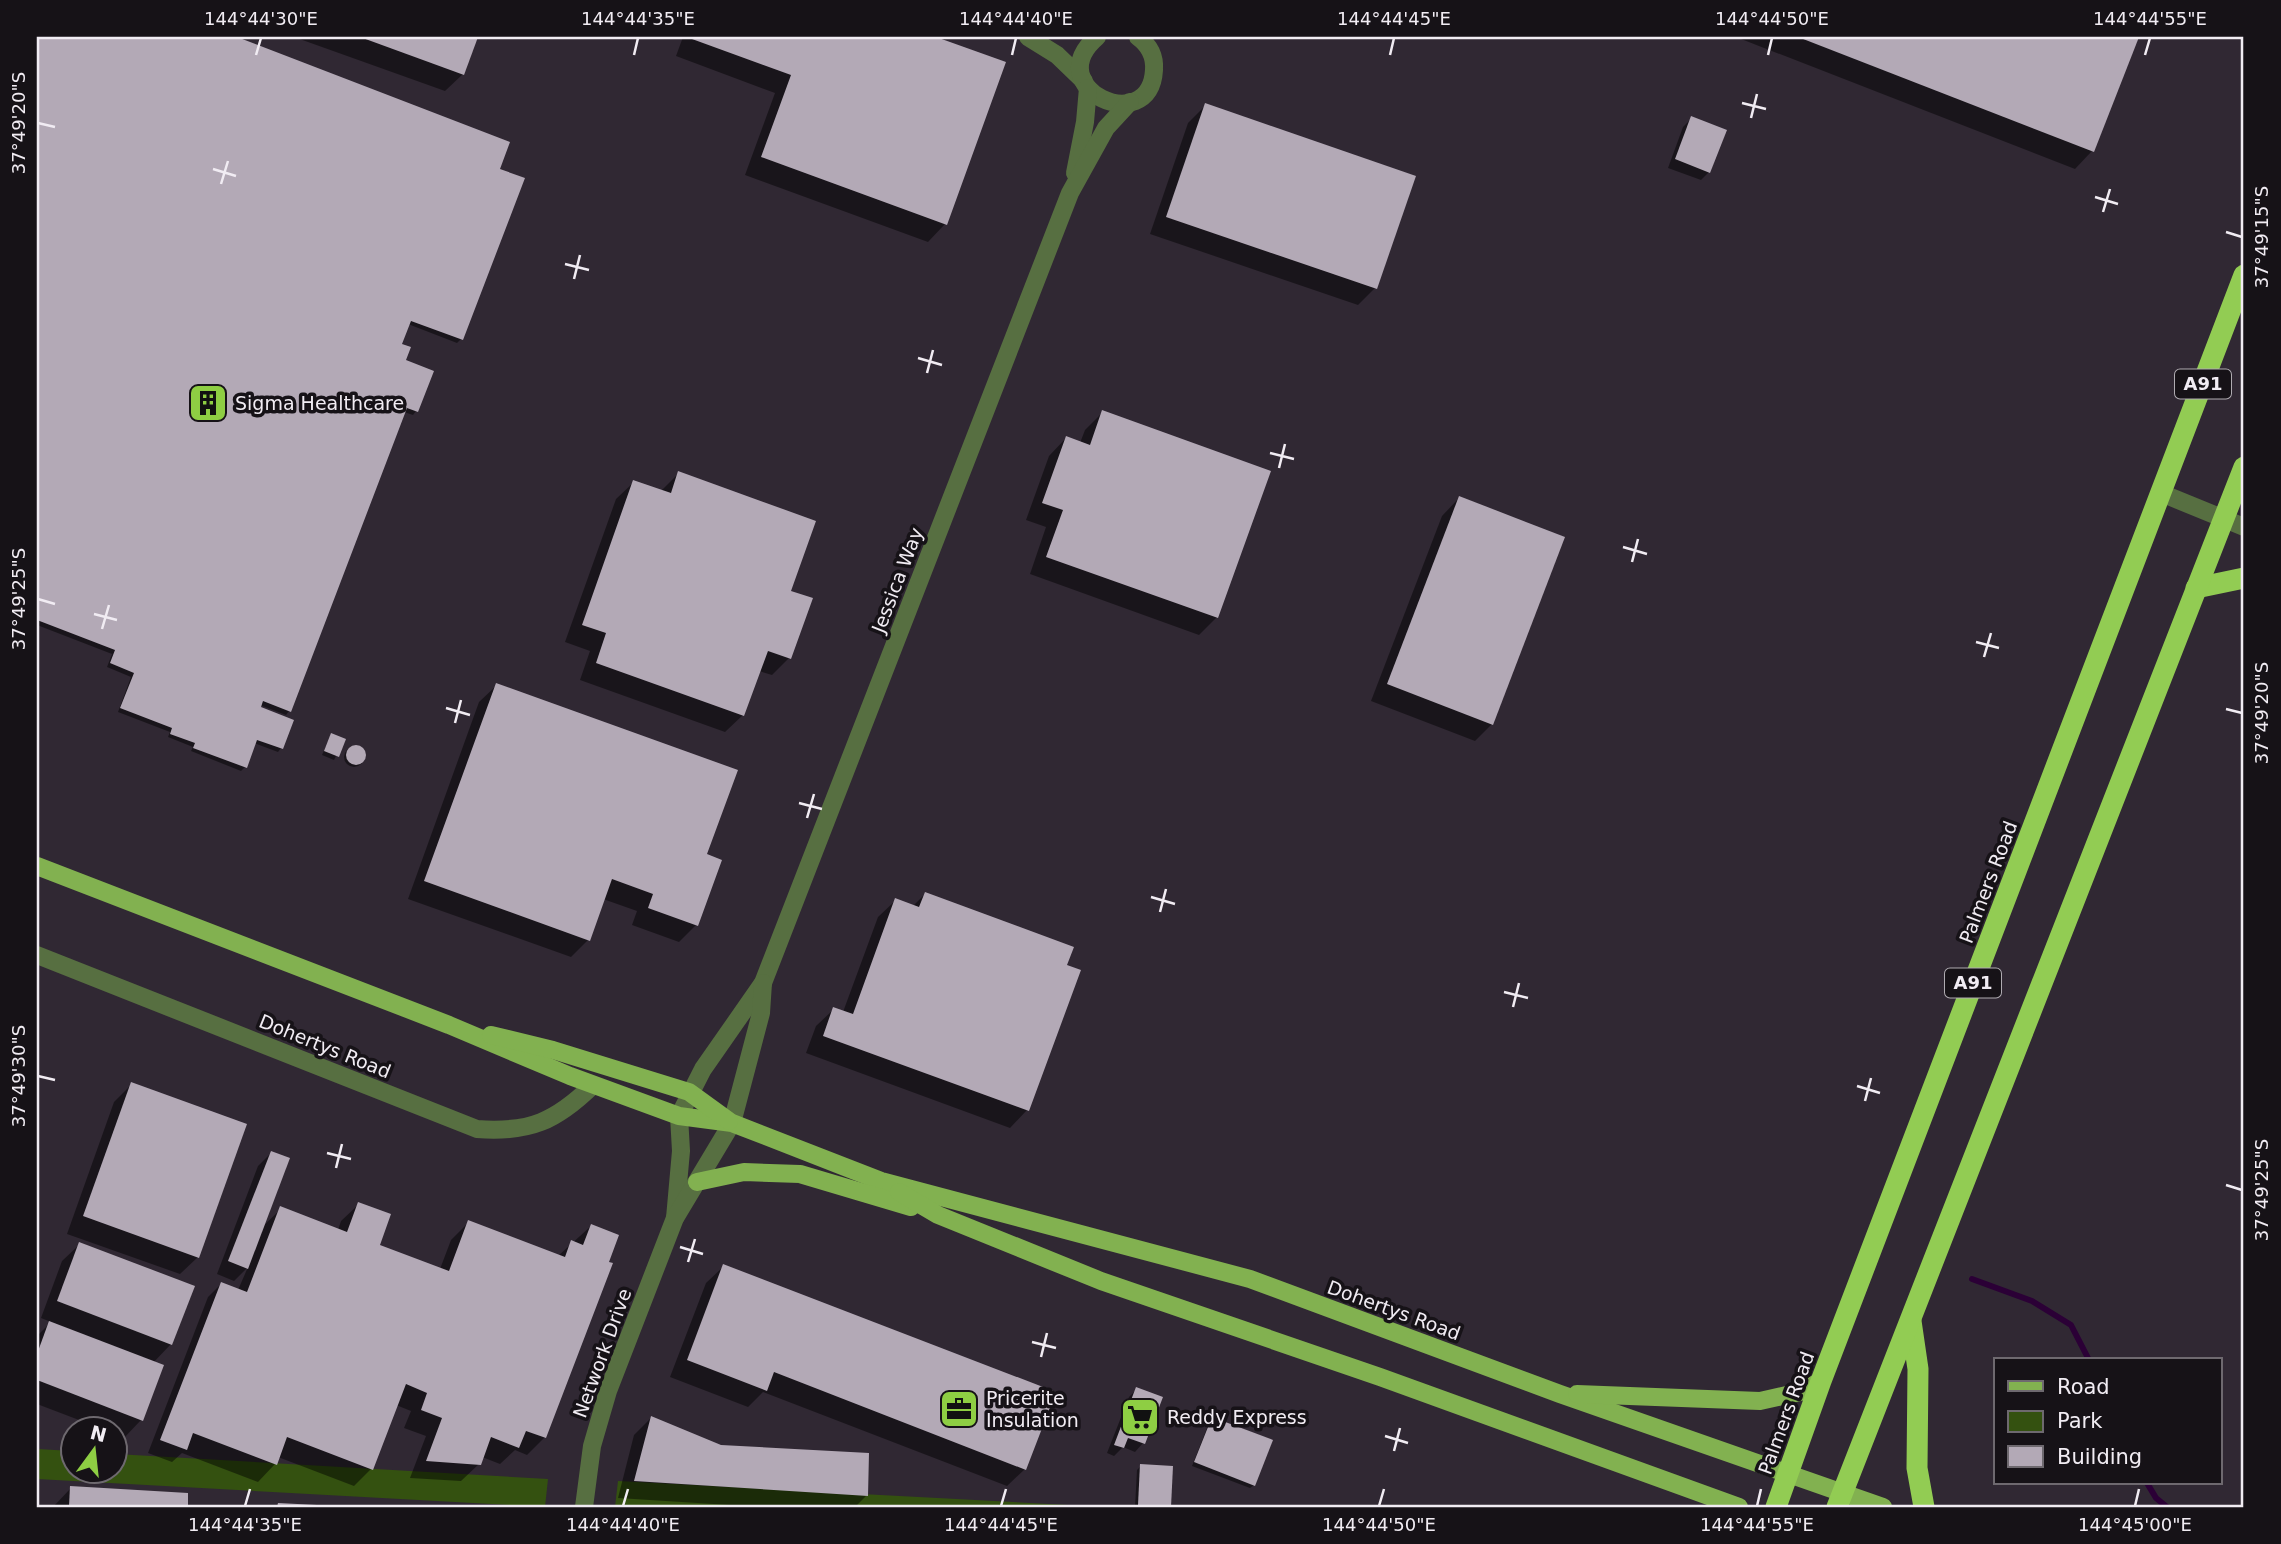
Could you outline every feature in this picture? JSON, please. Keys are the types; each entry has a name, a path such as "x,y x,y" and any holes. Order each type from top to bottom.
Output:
{"highway":[{"name":"Palmers Road","path":"1776,1507 1821,1381 2244,275"},
{"path":"1840,1500 2244,467"},
{"path":"2196,587 2244,578"},
{"path":"1910,1319 1918,1369 1917,1468 1924,1507"}],"main road":[{"name":"Dohertys Road","path":"37,866 449,1026 593,1085 679,1116 732,1123 881,1181 1250,1279 1560,1394 1788,1474 1840,1500 1883,1507"},
{"name":"Dohertys Road","path":"449,1026 553,1050 689,1092 732,1123"},
{"path":"697,1182 744,1172 800,1174 938,1215"},
{"name":"Dohertys Road","path":"881,1181 938,1215 1101,1281 1380,1377 1739,1507"},
{"path":"1560,1394 1760,1401 1800,1392 1821,1381"},
{"path":"1682,1487 1689,1507"}],"street":[{"path":"1028,37 1057,55 1107,102 1130,102"},
{"name":"Jessica Way","path":"1070,193 1085,122 1086,85 1082,58 1094,37"},
{"name":"Jessica Way","path":"679,1116 689,1092 762,983 1070,193 1106,128 1130,102 1144,93 1152,80 1154,65 1145,41"},
{"path":"2161,493 2244,527"},
{"name":"Dohertys Road","path":"37,954 477,1129 496,1130 543,1123 571,1106 593,1085"},
{"name":"Jessica Way","path":"732,1123 761,1013 762,983"},
{"name":"Network Drive","path":"675,1218 681,1151 679,1116"},
{"name":"Network Drive","path":"584,1507 592,1446 608,1391 675,1218 732,1123"}],"green space":[{"path":"37,1449 60,1450 60,1480 37,1479"},
{"path":"130,1455 548,1479 544,1507 128,1484 130,1484"},
{"path":"618,1481 1106,1507 615,1507"}],"building":[{"name":"Sigma Healthcare","path":"37,37 237,37 510,142 500,169 525,178 463,340 411,321 402,344 411,347 406,360 434,371 418,412 407,408 291,712 263,701 261,707 294,720 283,749 257,740 247,768 193,748 195,743 170,734 172,728 120,708 134,673 110,663 115,650 37,620"},
{"path":"360,37 478,37 464,75"},
{"path":"936,37 1006,62 947,225 761,157 791,75 692,39"},
{"path":"1798,37 2139,37 2094,152"},
{"path":"1205,103 1416,176 1377,289 1166,217"},
{"path":"1691,116 1727,130 1710,173 1675,159"},
{"path":"1102,410 1271,471 1218,618 1046,557 1063,510 1042,503 1066,436 1090,445"},
{"path":"678,471 816,521 791,591 813,598 791,659 768,651 744,716 596,663 606,633 582,625 633,480 671,493"},
{"path":"1459,496 1565,537 1493,725 1387,684"},
{"path":"496,683 738,770 707,854 722,860 698,926 648,908 653,894 612,879 590,941 424,881"},
{"path":"331,733 346,739 339,757 324,751"},
{"path":"356,745 363,748 366,755 363,762 356,765 349,762 346,755 349,748"},
{"path":"925,892 1074,947 1067,965 1081,970 1029,1111 823,1036 833,1007 853,1014 895,898 919,907"},
{"path":"131,1082 247,1124 199,1258 83,1216"},
{"path":"271,1151 290,1158 248,1269 228,1261"},
{"path":"358,1202 391,1214 380,1245 449,1271 468,1220 565,1257 571,1240 583,1245 591,1224 619,1235 609,1262 613,1263 546,1438 526,1431 519,1448 491,1437 481,1465 426,1461 442,1418 421,1410 427,1393 406,1384 373,1470 287,1437 277,1465 193,1433 187,1450 160,1440 221,1282 247,1292 280,1206 347,1232"},
{"path":"79,1242 195,1286 172,1345 57,1301"},
{"path":"723,1264 1056,1392 1026,1470 774,1372 767,1391 687,1360"},
{"path":"49,1321 164,1365 143,1421 37,1380 37,1354"},
{"name":"Reddy Express","path":"1136,1387 1163,1397 1145,1444 1128,1438 1124,1448 1114,1445"},
{"path":"651,1416 721,1445 869,1453 868,1496 634,1481"},
{"path":"1212,1417 1273,1440 1255,1486 1194,1462"},
{"path":"1140,1464 1173,1466 1171,1507 1138,1505"},
{"path":"70,1486 188,1493 188,1507 69,1507"},
{"path":"278,1503 317,1505 317,1507 277,1507"}],"waterway":[{"path":"1972,1279 2032,1301 2071,1325 2088,1358"},
{"path":"2148,1484 2156,1498 2167,1507"}],"place":[{"name":"Sigma Healthcare","path":"208,403"},
{"name":"Pricerite Insulation","path":"959,1409"},
{"name":"Reddy Express","path":"1140,1417"}]}
